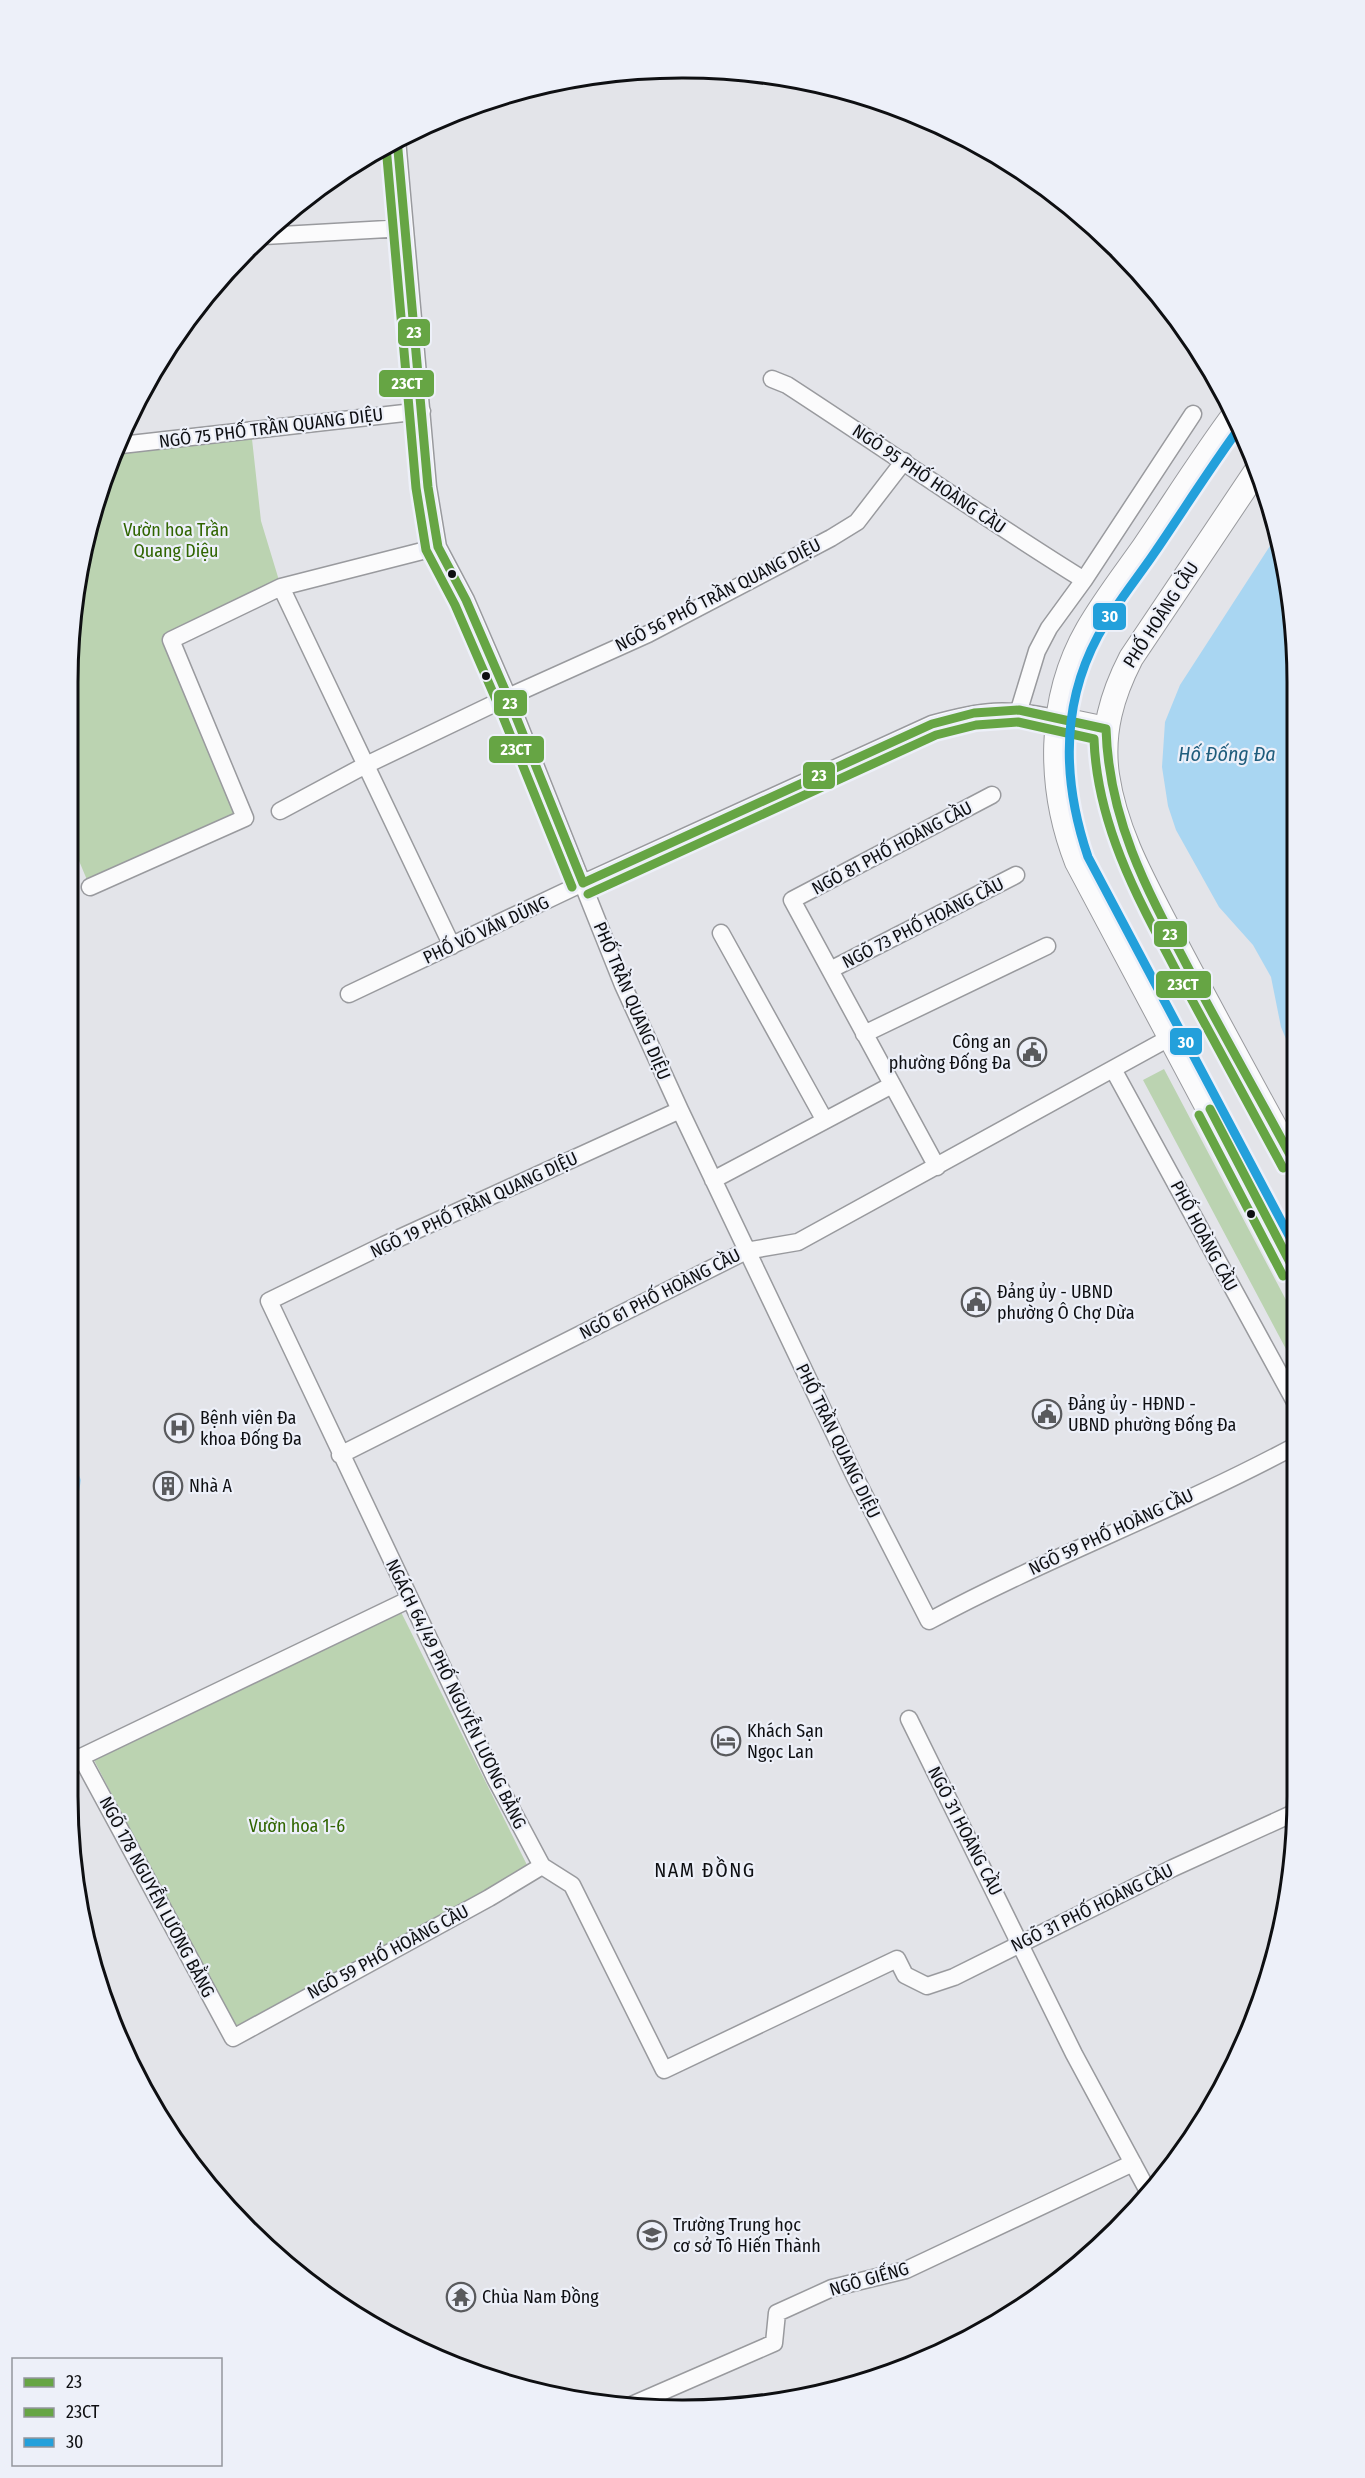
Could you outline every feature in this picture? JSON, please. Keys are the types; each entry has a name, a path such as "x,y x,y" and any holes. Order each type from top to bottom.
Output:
{"main road":[{"path":"1229,424 1088,629 1064,687 1058,719 1056,770 1059,800 1066,832 1077,862 1287,1257"},
{"name":"PHỐ HOÀNG CẦU","path":"1251,478 1131,658 1111,703 1106,729 1107,774 1120,829 1134,864 1287,1149"},
{"path":"1058,719 1106,729"}],"street":[{"name":"PHỐ TRẦN QUANG DIỆU","path":"398,149 428,486 438,547 466,600 508,697 623,985 712,1180 855,1477 929,1621"},
{"path":"276,235 405,228"},
{"name":"NGÕ 95 PHỐ HOÀNG CẦU","path":"772,379 788,386 904,461 986,520 1084,580"},
{"name":"NGÕ 75 PHỐ TRẦN QUANG DIỆU","path":"127,444 422,411"},
{"path":"1019,710 1037,651 1049,628 1084,580 1193,414"},
{"name":"NGÕ 56 PHỐ TRẦN QUANG DIỆU","path":"280,812 364,766 508,697 648,634 831,538 857,522 904,461"},
{"path":"90,887 245,818 171,640 281,587 438,547"},
{"path":"281,587 364,766 452,946"},
{"name":"PHỐ VÕ VĂN DŨNG","path":"349,994 583,883 932,724 974,713 1019,710 1058,719"},
{"name":"NGÕ 81 PHỐ HOÀNG CẦU","path":"830,970 792,900 992,795"},
{"name":"NGÕ 73 PHỐ HOÀNG CẦU","path":"830,970 1016,875"},
{"path":"722,933 824,1119"},
{"path":"864,1034 1047,945"},
{"path":"830,970 937,1167"},
{"name":"NGÕ 61 PHỐ HOÀNG CẦU","path":"340,1455 746,1251 798,1242 1171,1037"},
{"name":"PHỐ HOÀNG CẦU","path":"1113,1069 1287,1387"},
{"path":"712,1180 892,1085"},
{"name":"NGÕ 19 PHỐ TRẦN QUANG DIỆU","path":"269,1301 384,1245 680,1110"},
{"name":"NGÁCH 64/49 PHỐ NGUYỄN LƯƠNG BẰNG","path":"269,1301 408,1600 495,1778 542,1866"},
{"name":"NGÕ 59 PHỐ HOÀNG CẦU","path":"929,1621 1035,1567 1258,1466 1287,1450"},
{"name":"NGÕ 178 NGUYỄN LƯƠNG BẰNG","path":"233,2038 81,1757 408,1600"},
{"name":"NGÕ 31 HOÀNG CẦU","path":"909,1719 1019,1944"},
{"name":"NGÕ 31 PHỐ HOÀNG CẦU","path":"542,1866 573,1885 664,2070 897,1959 905,1975 927,1986 954,1977 1173,1868 1286,1816"},
{"name":"NGÕ 59 PHỐ HOÀNG CẦU","path":"233,2038 489,1898 542,1866"},
{"path":"1019,1944 1145,2185"},
{"name":"NGÕ GIẾNG","path":"645,2399 774,2343 777,2313 832,2288 906,2270 1133,2163"}],"green space":[{"name":"Vườn hoa Trần Quang Diệu","path":"251,430 261,521 281,587 171,641 245,818 90,887 78,858 79,643 83,604 99,526 110,488 127,444"},
{"path":"1164,1069 1287,1302 1287,1351 1143,1080"},
{"name":"Vườn hoa 1-6","path":"400,1610 529,1869 233,2030 94,1760"}],"water":[{"name":"Hố Đống Đa","path":"1270,545 1282,604 1286,643 1287,1041 1281,1027 1271,977 1253,945 1219,907 1176,830 1168,806 1162,767 1165,722 1180,685"},
{"path":"78,1473 81,1480 78,1497"}],"transit line":[{"name":"23","path":"398,149 428,487 438,547 466,600 508,697 583,883"},
{"name":"23CT","path":"387,155 416,488 426,550 455,605 572,887"},
{"name":"30","path":"1234,435 1098,636 1077,690 1069,745 1070,773 1074,801 1088,857 1287,1232"},
{"name":"23","path":"583,883 932,724 974,713 1019,710 1106,729 1114,795 1123,826 1146,885 1287,1149"},
{"name":"23CT","path":"588,894 936,735 976,725 1018,722 1094,739 1103,802 1135,891 1283,1168"},
{"name":"23","path":"1210,1109 1287,1257"},
{"name":"23CT","path":"1199,1115 1283,1276"}],"place":[{"name":"Công an phường Đống Đa","path":"1032,1052"},
{"name":"Đảng ủy - UBND phường Ô Chợ Dừa","path":"976,1302"},
{"name":"Đảng ủy - HĐND - UBND phường Đống Đa","path":"1047,1414"},
{"name":"Bệnh viện Đa khoa Đống Đa","path":"179,1428"},
{"name":"Nhà A","path":"168,1486"},
{"name":"Khách Sạn Ngọc Lan","path":"726,1741"},
{"name":"Trường Trung học cơ sở Tô Hiến Thành","path":"652,2235"},
{"name":"Chùa Nam Đồng","path":"461,2297"}],"district":[{"name":"NAM ĐỒNG","path":"705,1870"}]}
